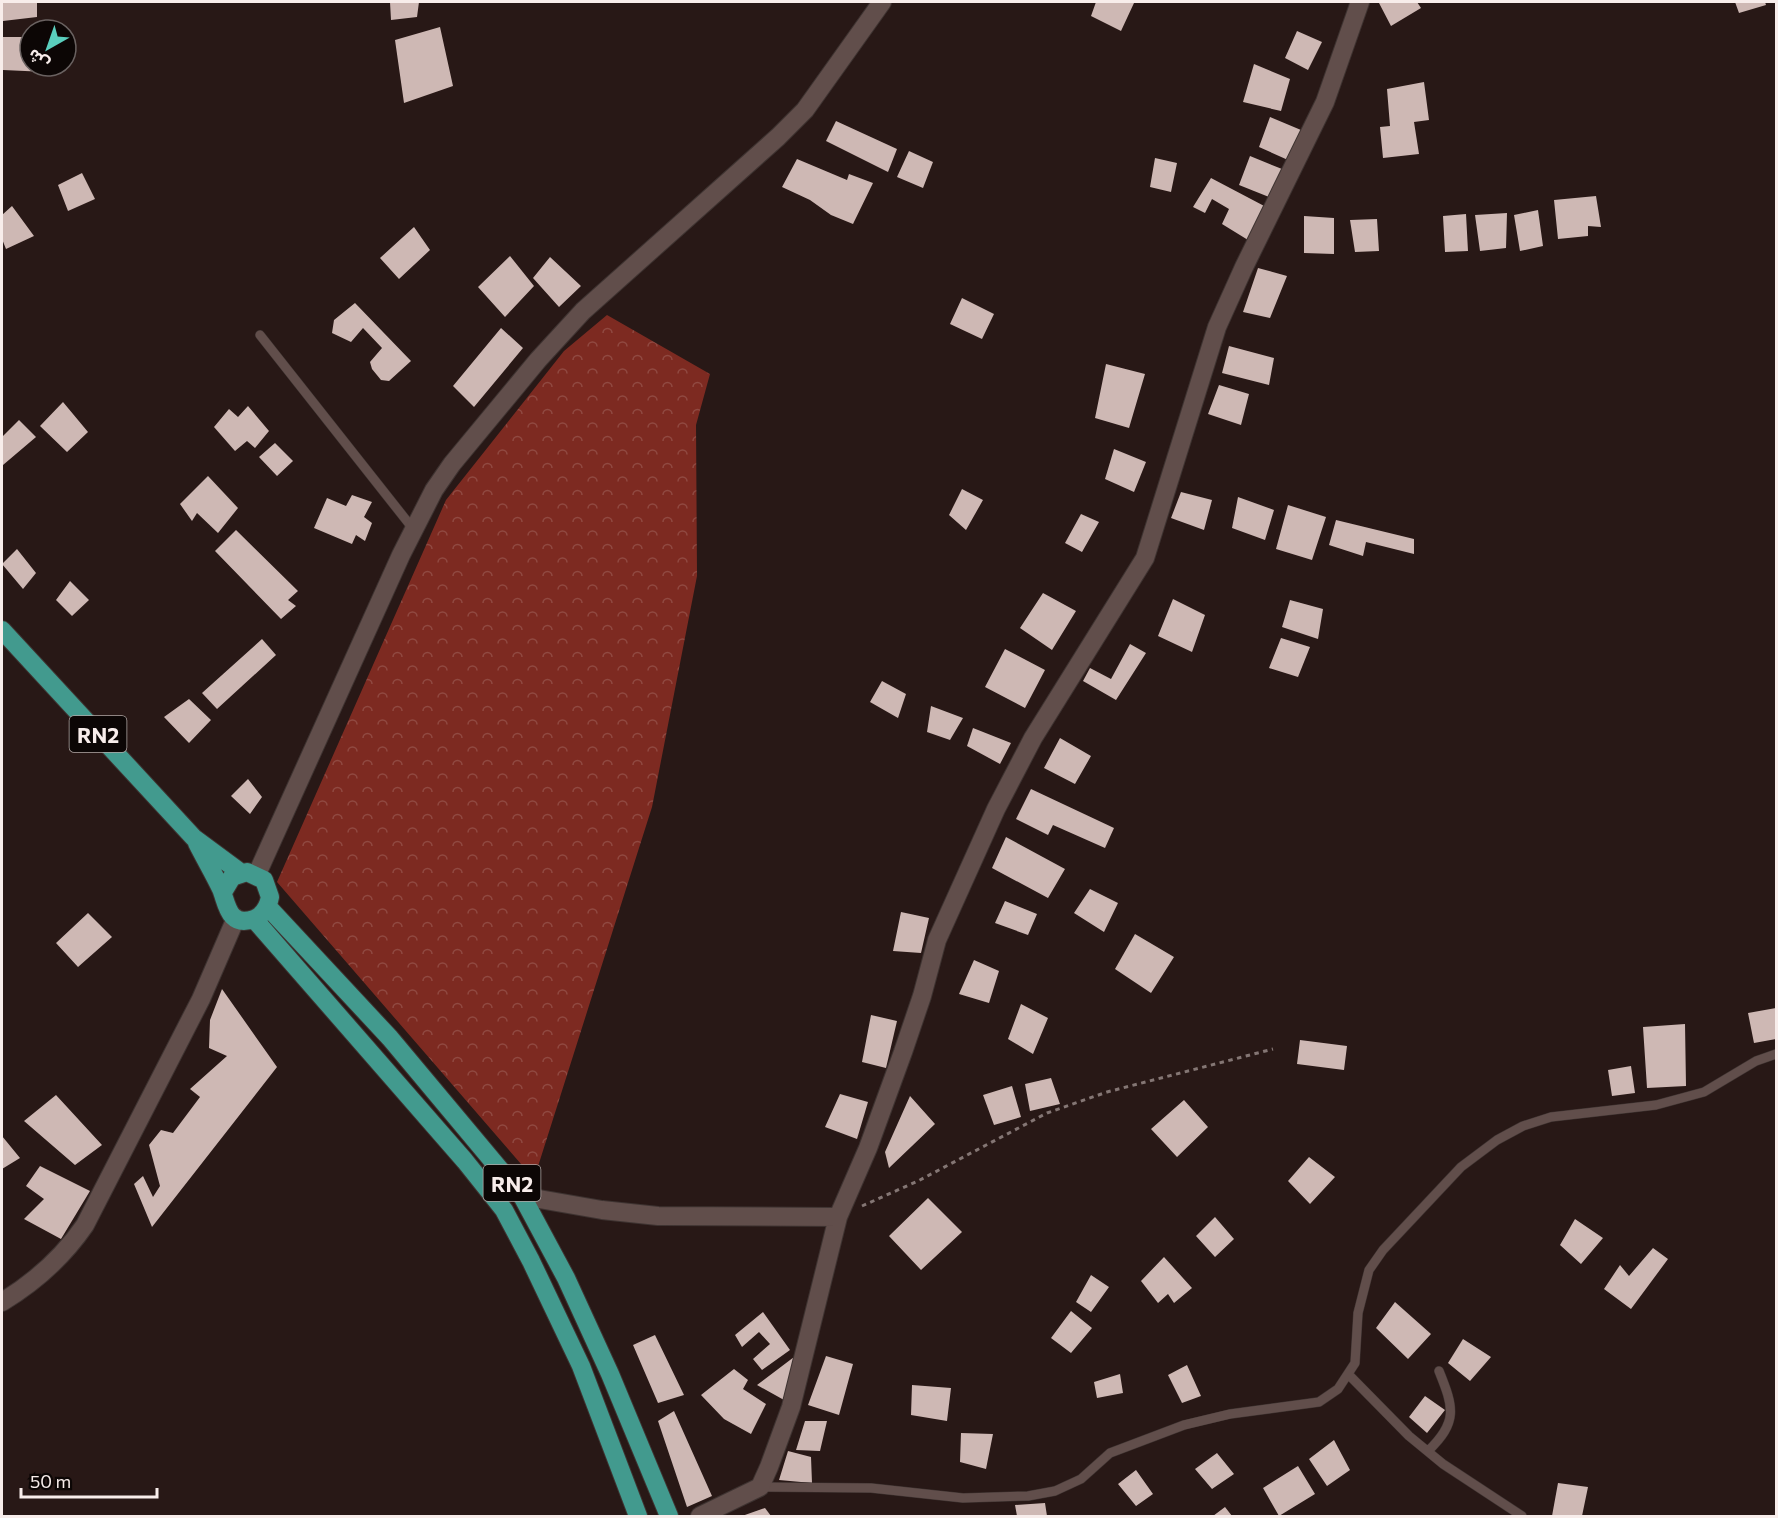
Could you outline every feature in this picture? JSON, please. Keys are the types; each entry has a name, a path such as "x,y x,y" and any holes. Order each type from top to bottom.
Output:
{"highway":[{"name":"RN2","path":"2,630 194,838 269,888 268,907 390,1038 522,1196 566,1278 610,1374 669,1516"},
{"name":"RN2","path":"194,838 223,892 225,907 245,919 465,1161 504,1210 581,1366 638,1516"},
{"path":"223,892 228,881 248,873"},
{"path":"245,919 268,907"}],"street":[{"path":"248,873 414,530 452,464 538,360 583,310 778,138 805,110 882,2"},
{"path":"700,1516 760,1487 791,1407 838,1217 899,1062 922,996 937,940 958,890 1033,738 1145,558 1217,327 1325,102 1360,2"},
{"path":"2,1302 49,1268 68,1250 85,1225 201,999 245,919"},
{"path":"522,1196 602,1210 658,1216 838,1217"}],"lane":[{"path":"260,335 414,530"},
{"path":"760,1487 871,1488 963,1498 1028,1496 1055,1491 1081,1479 1110,1453 1184,1425 1222,1416 1319,1402 1338,1389 1355,1363 1358,1312 1369,1270 1383,1250 1447,1182 1497,1140 1524,1126 1551,1117 1656,1105 1704,1092 1756,1061 1776,1054"},
{"path":"1428,1451 1443,1436 1452,1414 1439,1371"},
{"path":"1349,1375 1428,1451 1522,1516"}],"path":[{"path":"838,1217 918,1181 1047,1113 1107,1092 1273,1049"}],"green space":[{"path":"607,315 710,374 696,425 697,576 652,807 534,1179 277,882 446,500 564,351"}],"building":[{"path":"3,2 37,2 37,17 3,21"},
{"path":"390,2 419,2 417,17 391,20"},
{"path":"1096,2 1134,3 1121,31 1091,16"},
{"path":"1417,2 1421,8 1391,26 1379,3"},
{"path":"1735,2 1765,2 1766,5 1739,13"},
{"path":"440,27 453,86 404,103 395,40"},
{"path":"1297,31 1322,42 1308,70 1285,58"},
{"path":"3,37 18,37 18,71 3,70"},
{"path":"1254,64 1290,79 1281,111 1243,102"},
{"path":"1424,82 1429,120 1414,122 1419,154 1383,158 1380,127 1390,126 1387,89"},
{"path":"1270,117 1301,130 1288,160 1259,147"},
{"path":"836,121 897,149 888,172 826,141"},
{"path":"909,151 933,162 923,188 897,177"},
{"path":"1250,156 1282,169 1269,197 1239,185"},
{"path":"1155,158 1177,163 1171,192 1150,187"},
{"path":"797,159 847,180 849,174 873,183 853,224 831,215 810,200 782,187"},
{"path":"82,173 95,199 68,211 58,185"},
{"path":"1211,178 1268,208 1248,240 1222,224 1229,209 1212,199 1205,213 1193,207"},
{"path":"1596,196 1601,227 1588,226 1588,236 1558,239 1554,200"},
{"path":"12,206 34,236 6,249 2,239 2,215"},
{"path":"1538,210 1543,246 1520,251 1514,215"},
{"path":"1507,213 1506,248 1480,251 1475,215"},
{"path":"1466,214 1468,251 1445,252 1443,216"},
{"path":"1304,216 1334,218 1334,254 1304,253"},
{"path":"1377,219 1379,251 1355,252 1350,220"},
{"path":"414,227 430,250 399,279 380,258"},
{"path":"510,256 534,286 505,317 478,287"},
{"path":"550,257 581,286 559,307 533,278"},
{"path":"1258,268 1287,276 1270,318 1243,312"},
{"path":"962,298 994,314 982,339 950,324"},
{"path":"355,303 411,361 389,381 381,380 372,369 370,362 382,348 363,328 351,342 332,333 334,320"},
{"path":"501,328 523,348 474,407 453,386"},
{"path":"1229,346 1274,358 1269,385 1222,373"},
{"path":"1106,364 1145,374 1129,428 1095,418"},
{"path":"1219,385 1249,394 1241,425 1208,414"},
{"path":"63,402 88,432 67,452 40,426"},
{"path":"248,406 269,431 255,448 247,441 235,451 214,427 229,409 238,417"},
{"path":"19,420 36,437 3,465 2,437"},
{"path":"275,443 293,461 277,476 259,457"},
{"path":"1114,449 1146,462 1134,492 1105,479"},
{"path":"208,476 238,508 218,533 197,513 192,521 180,504"},
{"path":"962,489 983,500 966,530 949,515"},
{"path":"1181,492 1212,500 1204,530 1171,518"},
{"path":"352,495 372,502 364,517 372,523 365,541 356,535 352,544 314,528 327,498 346,506"},
{"path":"1238,497 1274,510 1265,540 1232,528"},
{"path":"1288,505 1326,517 1312,560 1276,549"},
{"path":"1081,514 1099,522 1082,552 1065,543"},
{"path":"1336,520 1414,539 1414,554 1366,542 1363,556 1329,545"},
{"path":"236,530 298,591 288,600 296,606 281,619 215,551"},
{"path":"17,549 36,573 23,589 2,564"},
{"path":"70,581 89,600 72,616 56,600"},
{"path":"1043,593 1076,611 1052,650 1020,628"},
{"path":"1173,599 1205,615 1192,652 1158,636"},
{"path":"1290,600 1323,609 1318,639 1282,627"},
{"path":"1281,638 1310,647 1298,677 1269,668"},
{"path":"262,639 276,655 217,709 202,693"},
{"path":"1130,644 1146,653 1116,700 1083,681 1090,668 1111,679"},
{"path":"1005,649 1045,670 1025,708 985,687"},
{"path":"882,681 906,694 898,718 870,702"},
{"path":"189,699 211,720 189,743 164,717"},
{"path":"931,706 963,718 950,740 927,732"},
{"path":"973,728 1011,743 1000,764 967,746"},
{"path":"1060,738 1091,756 1075,784 1044,768"},
{"path":"248,779 262,797 250,814 231,796"},
{"path":"1031,789 1114,828 1105,848 1053,825 1048,835 1016,819"},
{"path":"1006,837 1065,869 1048,898 992,868"},
{"path":"1090,889 1118,903 1104,932 1074,913"},
{"path":"1005,901 1037,914 1028,935 995,923"},
{"path":"901,912 929,918 921,953 893,951"},
{"path":"88,913 112,937 78,967 56,943"},
{"path":"1135,934 1174,957 1151,993 1115,969"},
{"path":"974,960 999,971 989,1003 959,994"},
{"path":"222,989 277,1067 152,1227 134,1184 143,1176 153,1197 160,1186 149,1145 161,1130 173,1133 200,1097 190,1089 227,1056 209,1048 210,1020"},
{"path":"1021,1004 1048,1018 1033,1054 1008,1039"},
{"path":"1776,1008 1776,1039 1754,1043 1748,1013"},
{"path":"871,1015 897,1021 886,1068 862,1062"},
{"path":"1685,1024 1686,1086 1647,1088 1643,1027"},
{"path":"1300,1040 1347,1046 1344,1070 1297,1064"},
{"path":"1631,1066 1635,1093 1612,1096 1608,1070"},
{"path":"1051,1078 1060,1104 1030,1111 1025,1084"},
{"path":"1012,1086 1021,1117 994,1125 983,1095"},
{"path":"840,1094 868,1102 857,1139 825,1127"},
{"path":"56,1095 102,1145 75,1165 24,1121"},
{"path":"910,1096 935,1124 889,1168 885,1152"},
{"path":"1184,1100 1208,1127 1177,1157 1151,1129"},
{"path":"2,1136 20,1158 2,1169"},
{"path":"1309,1157 1335,1177 1310,1204 1288,1181"},
{"path":"40,1166 90,1191 61,1239 24,1219 44,1199 26,1186"},
{"path":"928,1198 962,1232 921,1270 889,1236"},
{"path":"1215,1217 1234,1239 1215,1257 1196,1236"},
{"path":"1575,1219 1603,1238 1581,1264 1560,1245"},
{"path":"1653,1248 1668,1259 1631,1309 1604,1289 1620,1265 1629,1276"},
{"path":"1164,1257 1192,1288 1174,1303 1168,1294 1158,1303 1141,1281"},
{"path":"1091,1275 1109,1287 1091,1312 1076,1302"},
{"path":"1395,1302 1431,1334 1408,1359 1376,1328"},
{"path":"1071,1311 1092,1328 1071,1353 1051,1338"},
{"path":"763,1312 790,1350 762,1370 753,1359 770,1344 759,1332 742,1347 735,1335"},
{"path":"655,1335 684,1395 658,1403 633,1345"},
{"path":"1463,1339 1491,1357 1470,1381 1448,1363"},
{"path":"826,1356 853,1364 839,1415 808,1405"},
{"path":"794,1357 784,1400 757,1385"},
{"path":"1187,1365 1201,1396 1182,1403 1168,1375"},
{"path":"734,1369 748,1380 743,1389 766,1404 751,1434 724,1419 701,1395"},
{"path":"1120,1374 1123,1393 1097,1398 1094,1382"},
{"path":"912,1385 951,1388 947,1421 911,1415"},
{"path":"1425,1396 1445,1410 1427,1433 1409,1417"},
{"path":"674,1411 712,1496 687,1507 658,1421"},
{"path":"805,1421 827,1421 820,1451 796,1450"},
{"path":"961,1433 993,1434 986,1469 960,1462"},
{"path":"1334,1440 1350,1470 1327,1486 1309,1459"},
{"path":"788,1451 811,1457 812,1483 779,1480"},
{"path":"1217,1453 1234,1474 1212,1489 1195,1469"},
{"path":"1298,1466 1315,1494 1279,1516 1263,1488"},
{"path":"1136,1470 1153,1494 1136,1506 1118,1484"},
{"path":"1558,1483 1588,1487 1582,1516 1552,1516"},
{"path":"1045,1503 1047,1516 1017,1516 1015,1505"},
{"path":"1225,1507 1232,1516 1213,1516"},
{"path":"765,1508 771,1516 742,1516"}]}
